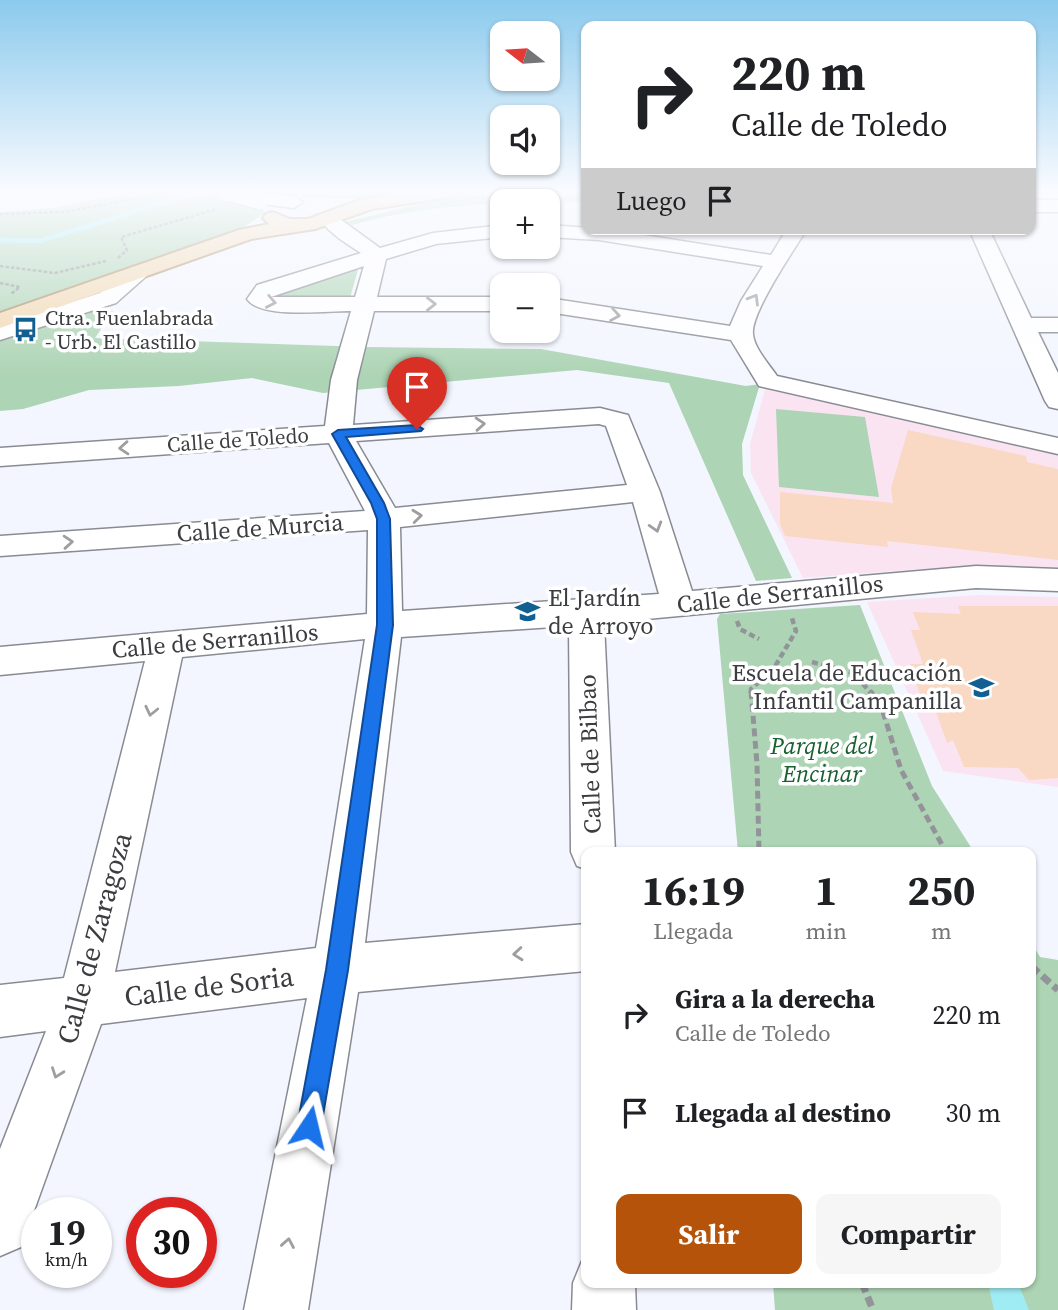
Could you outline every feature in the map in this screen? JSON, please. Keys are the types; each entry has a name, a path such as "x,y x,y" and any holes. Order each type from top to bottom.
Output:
{"main road":[{"path":"0,321 195,252"}],"street":[{"path":"373,252 377,255"},
{"path":"387,252 265,290 258,299 267,304 490,304"},
{"path":"715,252 778,262"},
{"path":"784,252 743,318 743,342 768,381 1058,446"},
{"path":"989,252 1058,401"},
{"path":"276,1310 337,970 385,625 384,519 378,503 338,434 344,380 377,255"},
{"path":"0,333 108,298 140,272"},
{"path":"560,307 741,335"},
{"path":"1021,325 1058,326"},
{"name":"Calle de Toledo","path":"0,457 600,416 618,421 645,492 679,604"},
{"name":"Calle de Murcia","path":"0,546 384,519 645,492"},
{"name":"Calle de Serranillos","path":"0,661 385,625 586,613 976,577 1058,580"},
{"name":"Calle de Bilbao","path":"586,613 593,847"},
{"name":"Calle de Zaragoza","path":"0,1226 83,1002 167,644"},
{"name":"Calle de Soria","path":"0,1011 337,970 581,948"},
{"path":"604,1288 604,1310"}],"path":[{"path":"119,257 125,252"},
{"path":"0,266 55,273 106,261"},
{"path":"759,847 757,764 751,689 774,668 796,631 784,594"},
{"path":"812,662 853,673 880,702 901,770 943,847"},
{"path":"1036,970 1058,990"},
{"path":"864,1288 873,1310"}],"shaded area":[{"path":"765,389 1058,453 1058,569 978,565 803,578 751,473 750,444"},
{"name":"Escuela de Educación Infantil Campanilla","path":"979,595 1058,597 1058,787 943,771 867,602"}],"green space":[{"path":"0,252 175,252 0,314"},
{"path":"359,266 350,298 272,297 272,294"},
{"path":"85,310 113,311 95,338 365,347 541,349 746,386 760,384 742,444 743,475 792,578 756,581 669,383 577,370 323,393 252,378 179,386 89,390 23,409 0,411 0,336"},
{"path":"776,409 865,417 879,497 779,487"},
{"name":"Parque del Encinar","path":"860,605 932,786 971,847 738,847 717,619 720,614"},
{"path":"1036,950 1040,957 1058,960 1058,1310 775,1310 773,1288 1036,1288"}],"water":[{"path":"989,1288 1020,1288 1029,1310 994,1310"}],"building":[{"path":"908,430 1026,456 1027,462 1058,469 1058,560 887,541 888,547 785,536 780,524 780,492 893,503 891,488"},
{"name":"Escuela de Educación Infantil Campanilla","path":"958,606 1058,606 1058,778 1029,780 1018,768 964,767 953,740 947,743 932,701 922,700 910,664 923,664 911,630 920,630 913,612 961,614"}],"place":[{"name":"Ctra. Fuenlabrada - Urb. El Castillo","path":"25,330"},
{"name":"El Jardín de Arroyo","path":"528,612"},
{"name":"Escuela de Educación Infantil Campanilla","path":"982,687"}],"route":[{"path":"309,1127 337,970 385,625 384,519 378,503 338,434 417,429"}]}
